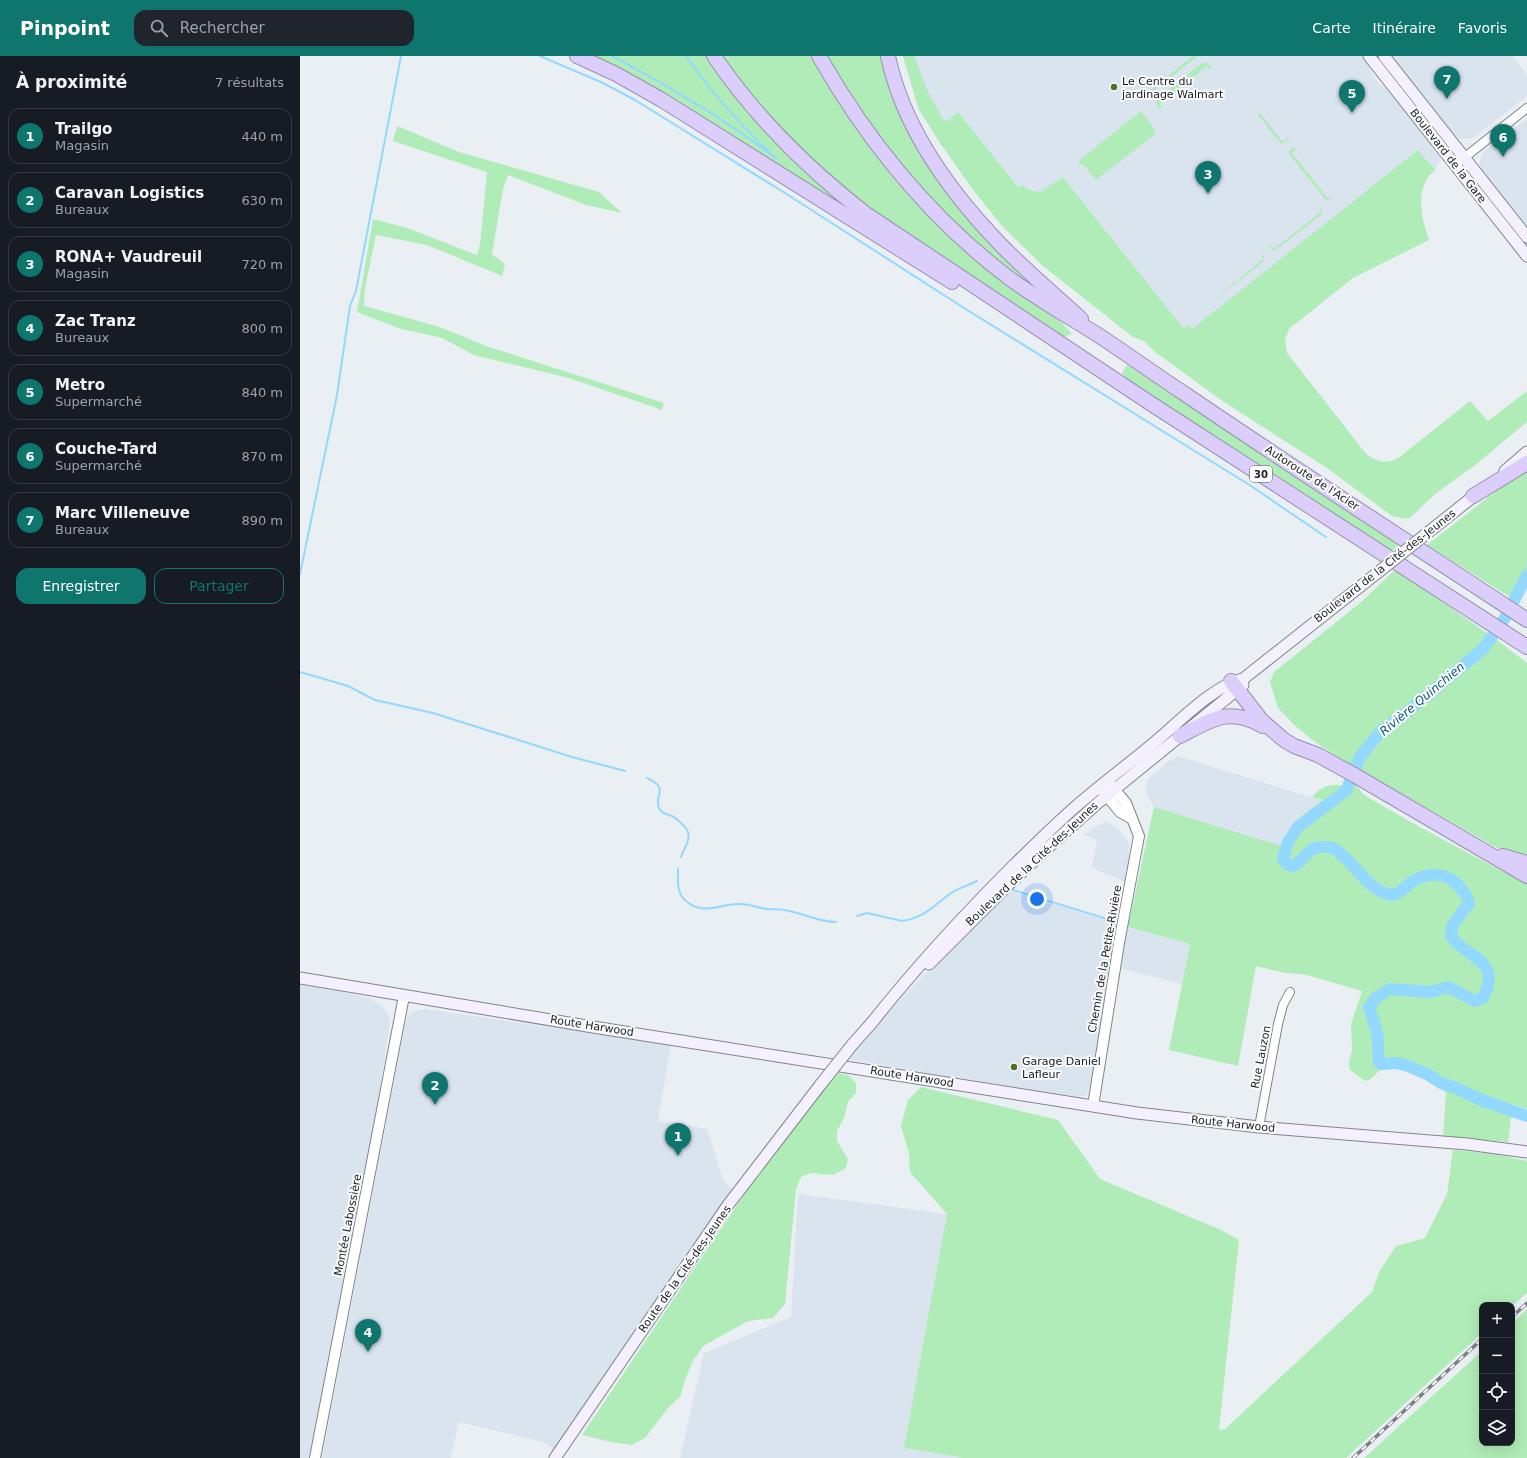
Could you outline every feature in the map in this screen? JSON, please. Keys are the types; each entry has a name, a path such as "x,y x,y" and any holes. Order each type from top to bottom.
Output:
{"highway":[{"path":"577,56 616,74 662,100 926,267 1150,403"},
{"path":"714,56 741,94 766,125 798,157 835,190 888,229 1150,403"},
{"path":"819,56 864,129 896,170 927,205 968,245 1011,279 1053,309 1098,336"},
{"path":"888,56 896,86 911,121 931,156 956,192 1001,245 1098,336"},
{"name":"Autoroute de l'Acier","path":"1098,336 1521,616"},
{"name":"30","path":"1150,403 1527,647"},
{"path":"1474,496 1527,463"},
{"path":"1505,633 1527,652"},
{"path":"1239,684 1262,721 1276,734"},
{"path":"1239,684 1262,709 1318,755"},
{"path":"1180,736 1212,720 1230,716 1247,718 1294,746 1318,755 1463,837 1527,876"},
{"path":"1463,837 1504,856 1527,863"}],"main road":[{"name":"Boulevard de la Gare","path":"1369,56 1459,162 1527,237"},
{"name":"Boulevard de la Gare","path":"1384,56 1527,256"},
{"name":"Boulevard de la Cité-des-Jeunes","path":"1107,788 1180,736 1239,684 1527,452"},
{"name":"Boulevard de la Cité-des-Jeunes","path":"821,1084 870,1025 1007,886 1107,788 1186,715 1239,684"},
{"name":"Route Harwood","path":"300,978 1093,1106 1259,1127 1472,1145 1527,1152"},
{"name":"Route de la Cité-des-Jeunes","path":"555,1458 728,1205 821,1084"}],"street":[{"path":"1459,162 1527,108"},
{"name":"Chemin de la Petite-Rivière","path":"1093,1106 1118,949 1138,841 1137,828 1131,818 1120,812 1107,788"},
{"name":"Rue Lauzon","path":"1259,1127 1278,1024 1283,1005 1290,992"},
{"name":"Montée Labossière","path":"315,1458 404,996"}],"shaded area":[{"path":"908,56 1364,56 1368,61 1370,71 1380,85 1390,89 1440,154 1440,160 1435,170 1423,155 1188,335 1073,189 1041,215 958,112 938,129"},
{"path":"1392,56 1512,56 1527,75 1527,96 1473,138 1460,139 1451,132"},
{"path":"1527,119 1527,228 1483,172 1479,164 1483,152"},
{"path":"1178,756 1322,800 1295,822 1282,846 1154,807 1146,794 1146,784 1148,779 1169,761"},
{"path":"1106,821 1117,828 1129,844 1128,883 1092,868 1097,840 1083,835"},
{"path":"1007,890 1119,924 1092,1081 1086,1096 1075,1096 1027,1089 847,1059 914,985"},
{"path":"1128,927 1190,944 1182,984 1120,968"},
{"path":"300,984 353,994 370,999 382,1006 390,1021 374,1131 310,1458 300,1458"},
{"path":"425,1009 671,1045 658,1121 707,1129 723,1180 732,1189 552,1453 552,1448 544,1442 459,1422 451,1458 322,1458 406,1020 409,1015 416,1011"},
{"path":"798,1194 947,1214 905,1448 964,1458 680,1458 704,1353 791,1317"}],"green space":[{"path":"589,56 707,56 738,99 772,139 810,176 851,210"},
{"path":"721,56 810,56 825,82 858,132 915,203 958,245 996,275 1062,323 1072,334 1064,337 1055,332 898,229 835,183 775,125"},
{"path":"826,56 882,56 903,117 1048,298 1015,274 964,233 930,199 871,129"},
{"path":"903,56 914,56 928,92 944,121 947,121 958,112 1019,188 1022,185 1029,190 1040,192 1063,177 1183,328 1188,325 1192,329 1418,150 1435,170 1428,177 1424,185 1421,203 1429,240 1353,278 1289,329 1285,340 1287,353 1367,455 1378,461 1385,462 1397,459 1470,401 1488,421 1527,391 1527,422 1474,466 1435,494 1411,517 1406,519 1392,516 1327,468 1224,402 1155,352 1144,341 1133,337 1043,266 1002,226 973,190 940,143 918,108"},
{"path":"1193,56 1198,56 1151,93 1143,91 1144,88 1148,92"},
{"path":"1202,63 1208,63 1212,68 1210,70 1207,66 1160,104 1162,107 1160,109 1156,103 1158,98"},
{"path":"1141,111 1156,131 1154,135 1096,180 1083,164 1078,166 1081,159"},
{"path":"1260,113 1283,142 1288,138 1289,140 1281,144 1258,115"},
{"path":"397,126 459,152 599,192 622,213 586,205 508,175 503,189 492,254 505,264 502,276 427,245 376,235 365,288 364,306 440,327 486,346 664,403 662,410 569,378 474,355 442,338 398,328 357,312 373,219 407,228 477,255 480,244 487,172 393,141"},
{"path":"1294,147 1296,149 1292,153 1328,198 1333,195 1329,200 1325,199 1289,154 1289,151"},
{"path":"1321,206 1323,210 1321,215 1277,249 1272,250 1269,247 1271,245 1274,249 1322,211 1319,208"},
{"path":"1262,254 1264,258 1263,262 1200,311 1263,259 1260,255"},
{"path":"1127,365 1401,543 1390,552 1129,381 1122,373"},
{"path":"1527,467 1527,582 1521,577 1513,599 1427,545"},
{"path":"1396,569 1488,634 1482,644 1464,660 1466,670 1497,640 1527,663 1527,857 1495,847 1359,769 1363,756 1379,743 1371,740 1353,766 1316,743 1292,723 1278,708 1270,682 1274,672 1360,603"},
{"path":"1354,783 1364,795 1416,825 1515,878 1527,881 1527,1109 1513,1104 1508,1142 1443,1136 1446,1093 1426,1077 1387,1066 1365,1081 1350,1070 1349,1063 1352,1049 1351,1024 1362,991 1303,974 1285,973 1256,966 1238,1066 1169,1050 1190,944 1128,927 1154,807 1282,846 1295,821 1322,800 1312,797 1318,791 1328,786 1341,785 1348,793"},
{"path":"836,1073 848,1075 856,1083 856,1093 848,1102 844,1118 837,1131 837,1141 848,1159 846,1168 833,1175 811,1173 801,1177 796,1189 785,1304 773,1318 748,1321 703,1346 693,1361 680,1397 668,1408 645,1438 632,1445 582,1435 750,1186"},
{"path":"921,1087 1058,1120 1100,1179 1221,1230 1239,1240 1219,1430 1225,1429 1372,1292 1379,1272 1396,1246 1425,1238 1447,1194 1453,1150 1495,1154 1527,1161 1527,1293 1515,1303 1515,1302 1479,1302 1479,1336 1346,1458 964,1458 904,1448 947,1214 910,1172 909,1154 901,1126 908,1100"},
{"path":"1527,1309 1527,1458 1364,1458 1479,1354 1479,1446 1515,1446 1515,1320"}],"waterway":[{"path":"300,574 337,395 350,306 356,291 401,56"},
{"path":"540,56 603,83 635,100 785,193 964,308 1248,484 1326,537"},
{"path":"612,56 697,104 777,159 728,110 706,84 686,56"},
{"name":"Rivière Quinchien","path":"1527,575 1505,618 1483,649 1406,713 1381,731 1360,757 1346,791 1298,827 1288,842 1283,859 1288,865 1294,866 1314,849 1319,847 1333,848 1347,859 1373,886 1380,891 1392,895 1397,894 1420,878 1433,875 1446,877 1458,885 1469,903 1452,926 1451,936 1458,944 1486,967 1489,975 1488,985 1483,998 1475,1001 1448,987 1431,992 1390,989 1377,997 1369,1007 1377,1032 1379,1062 1381,1064 1398,1063 1408,1066 1429,1075 1441,1083 1456,1088 1479,1099 1527,1116"},
{"path":"300,672 348,686 375,700 433,713 572,757 625,771"},
{"path":"647,778 654,782 660,789 658,799 660,810 676,819 686,828 688,832 688,840 681,857"},
{"path":"678,869 679,891 683,899 694,906 707,909 733,904 744,904 767,909 786,910 824,921 836,922"},
{"path":"857,916 867,913 902,921 917,917 954,891 977,881"},
{"path":"1013,890 1117,922"}],"railway":[{"path":"1515,1314 1527,1303"},
{"path":"1353,1458 1479,1342"}],"place":[{"name":"Le Centre du jardinage Walmart","path":"1114,87"},
{"name":"Marc Villeneuve","path":"1447,99"},
{"name":"Metro","path":"1352,113"},
{"name":"Couche-Tard","path":"1503,157"},
{"name":"RONA+ Vaudreuil","path":"1208,194"},
{"name":"Garage Daniel Lafleur","path":"1014,1067"},
{"name":"Caravan Logistics","path":"435,1105"},
{"name":"Trailgo","path":"678,1156"},
{"name":"Zac Tranz","path":"368,1352"}]}
